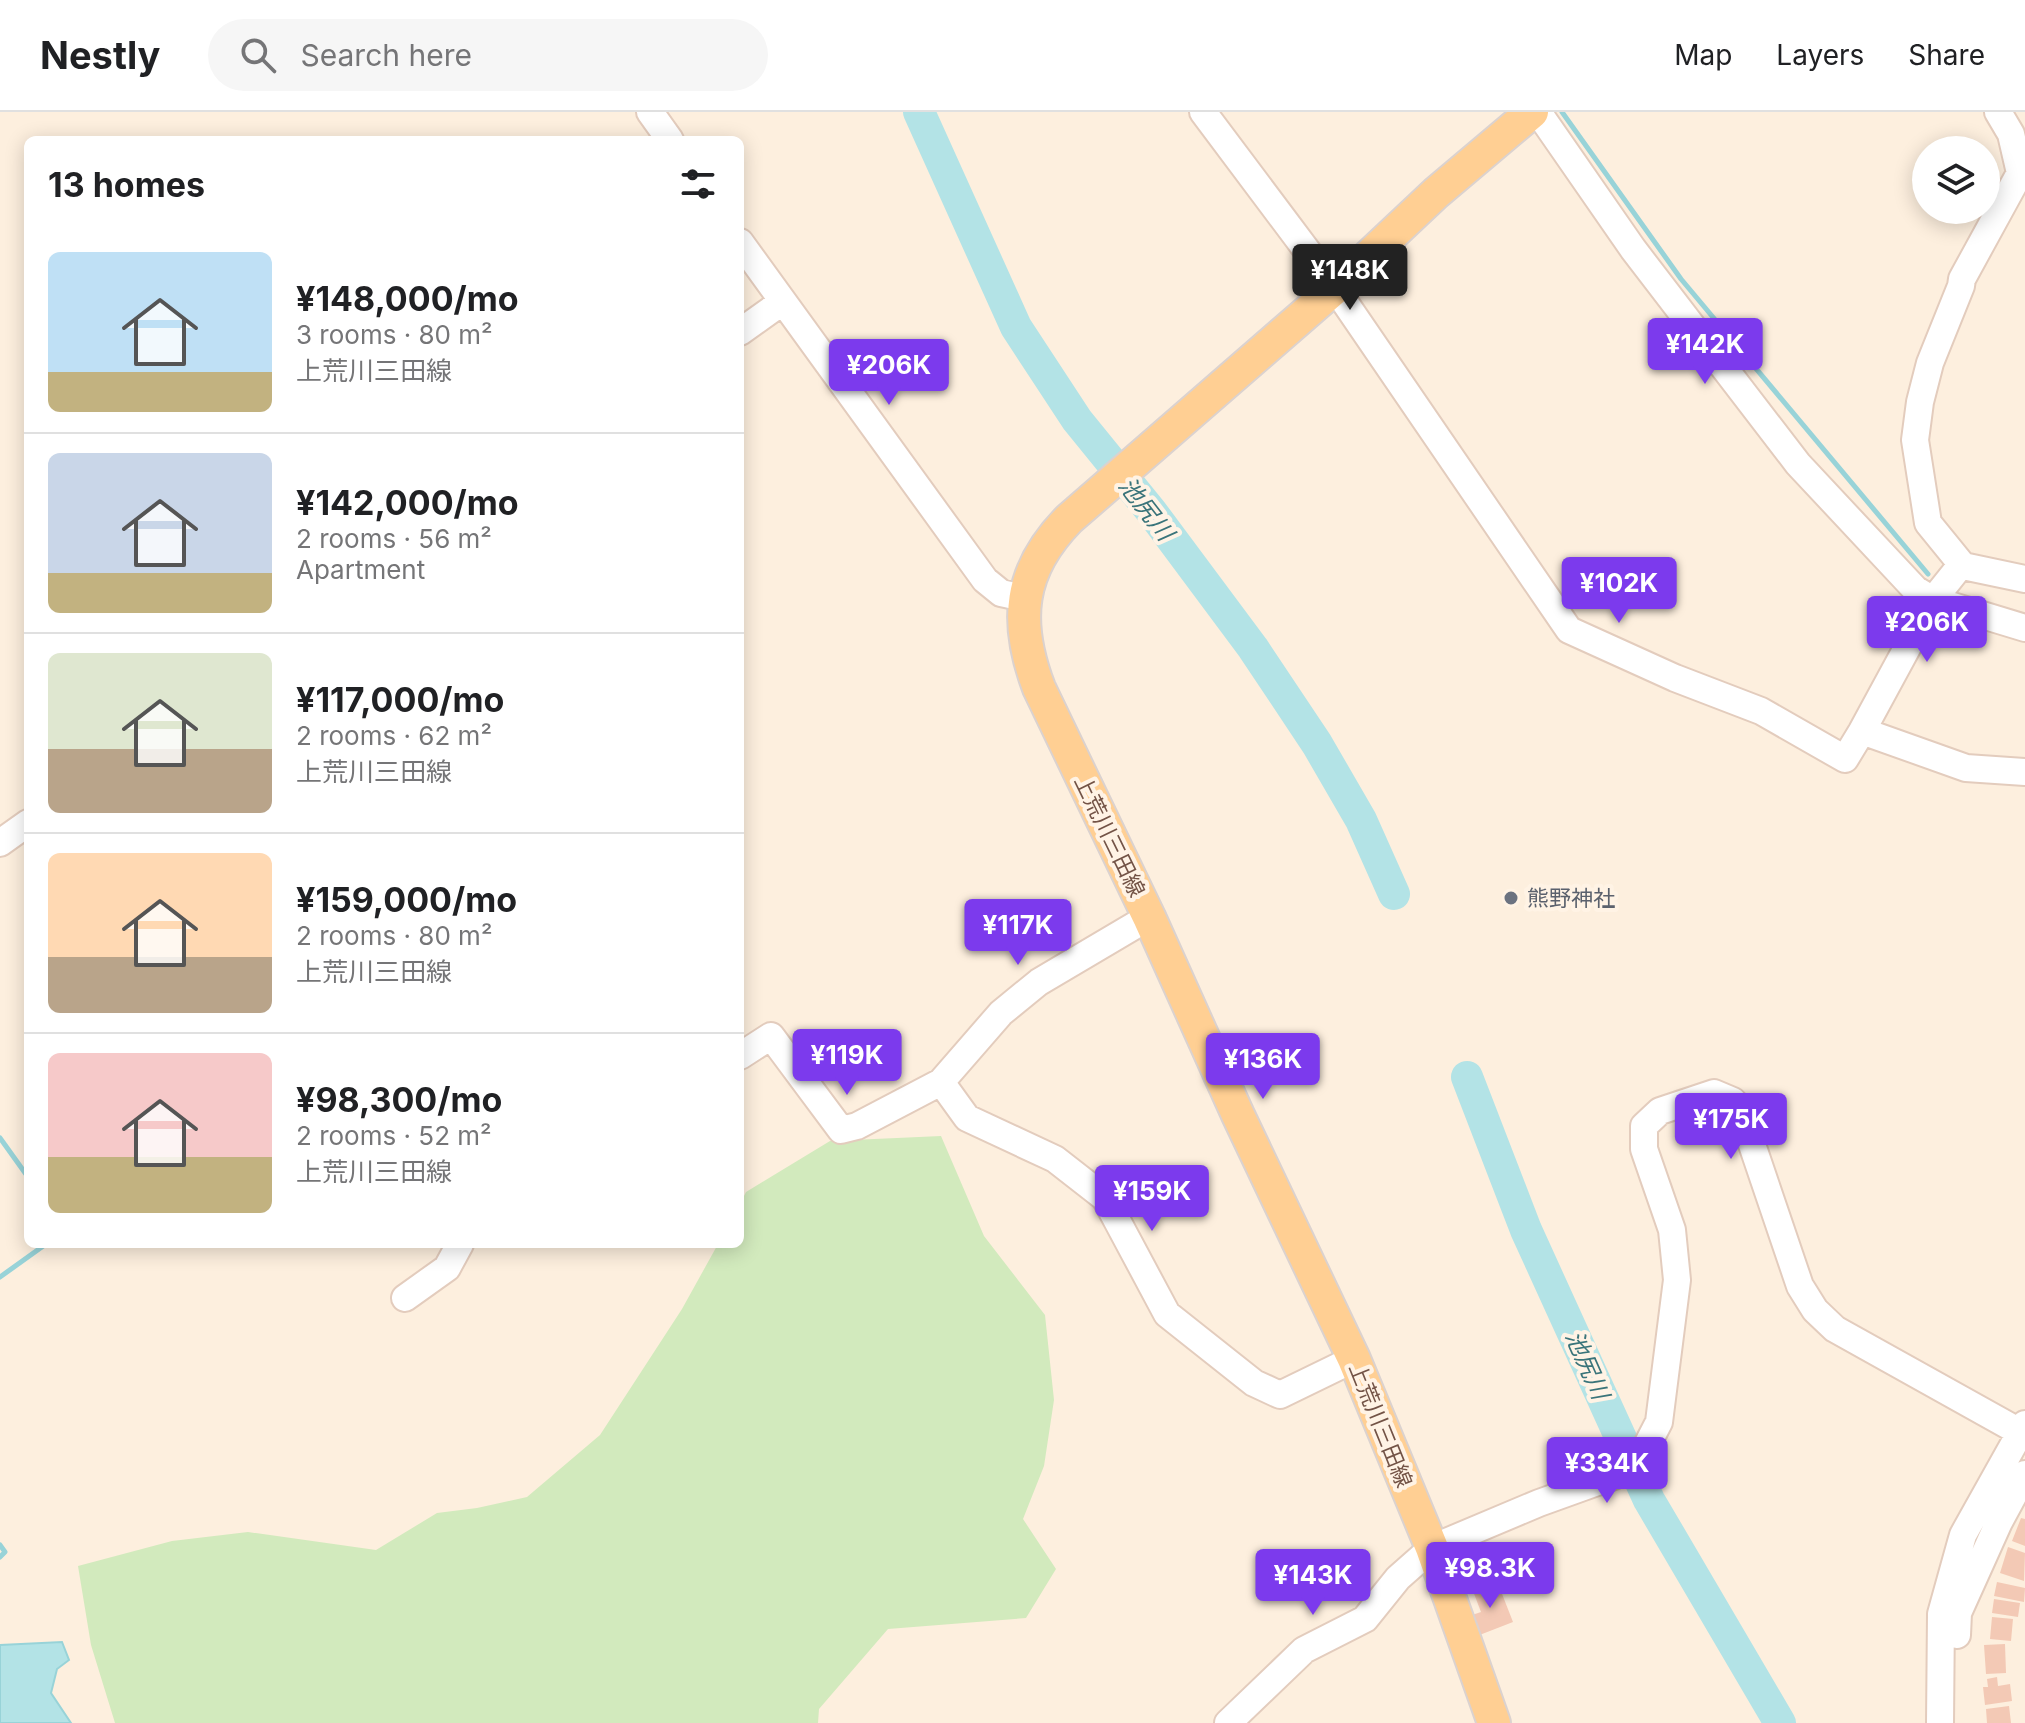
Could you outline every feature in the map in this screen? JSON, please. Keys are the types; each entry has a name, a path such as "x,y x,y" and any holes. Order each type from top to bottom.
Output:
{"main road":[{"name":"上荒川三田線","path":"1494,1723 1432,1548 1354,1359 1035,678 1027,658 1023,624 1024,598 1033,566 1050,538 1335,288 1436,193 1535,112"}],"street":[{"path":"650,112 667,136"},
{"path":"1203,112 1335,288 1569,630 1675,678 1761,711 1845,759 1933,600 1961,565 2025,579"},
{"path":"1535,112 1633,249 1798,464 1915,589 1933,600 2025,628"},
{"path":"1963,566 1928,523 1915,440 1930,363 1962,279 2020,173 2011,134 1998,112"},
{"path":"744,248 985,580 1001,593 1024,598"},
{"path":"744,329 782,302"},
{"path":"1862,731 1966,768 2025,772"},
{"path":"0,843 24,826"},
{"path":"744,1053 771,1036 841,1130 857,1126 941,1082 1001,1013 1039,982 1149,917"},
{"path":"941,1082 967,1118 1055,1159 1105,1198 1167,1314 1254,1383 1280,1395 1354,1359"},
{"path":"1228,1723 1304,1650 1365,1619 1398,1578 1432,1548 1539,1503 1614,1476 1644,1451 1659,1422 1677,1280 1672,1230 1644,1149 1644,1126 1660,1111 1714,1093 1733,1101 1741,1112 1800,1286 1815,1310 1835,1329 2023,1430 1963,1535 1944,1601 1941,1614 1940,1723"},
{"path":"405,1298 447,1268 458,1248"},
{"path":"1956,1723 1958,1613 1999,1522 2025,1474"}],"green space":[{"path":"941,1136 984,1236 1045,1315 1054,1400 1044,1466 1023,1519 1056,1569 1026,1618 888,1629 819,1709 818,1723 115,1723 91,1645 78,1566 172,1541 248,1532 376,1550 437,1513 527,1497 600,1435 682,1309 716,1248 744,1248 746,1192 830,1141"}],"water":[{"path":"62,1642 69,1660 57,1669 51,1693 71,1723 0,1723 0,1645"}],"building":[{"path":"2021,1518 2025,1519 2025,1546 2012,1541"},
{"path":"2008,1547 2025,1553 2024,1581 2000,1573"},
{"path":"1497,1581 1513,1622 1477,1636 1469,1616 1481,1612 1473,1591"},
{"path":"1997,1582 2025,1588 2024,1602 1994,1596"},
{"path":"1994,1599 2020,1603 2018,1617 1992,1613"},
{"path":"1992,1617 2013,1619 2011,1641 1990,1639"},
{"path":"2005,1644 2006,1673 1986,1674 1984,1645"},
{"path":"1997,1677 1998,1686 2010,1684 2012,1701 1985,1705 1983,1687 1988,1687 1987,1679"},
{"path":"2009,1706 2011,1723 1987,1723 1986,1709"}],"waterway":[{"name":"池尻川","path":"919,112 1016,327 1077,420 1151,511 1253,648 1317,744 1361,820 1394,894"},
{"path":"1562,112 1681,279 1928,574"},
{"name":"池尻川","path":"1467,1077 1526,1230 1649,1500 1780,1723"},
{"path":"0,1138 24,1171"},
{"path":"0,1277 40,1248"},
{"path":"0,1545 5,1552 0,1557"}],"place":[{"name":"熊野神社","path":"1511,898"}]}
